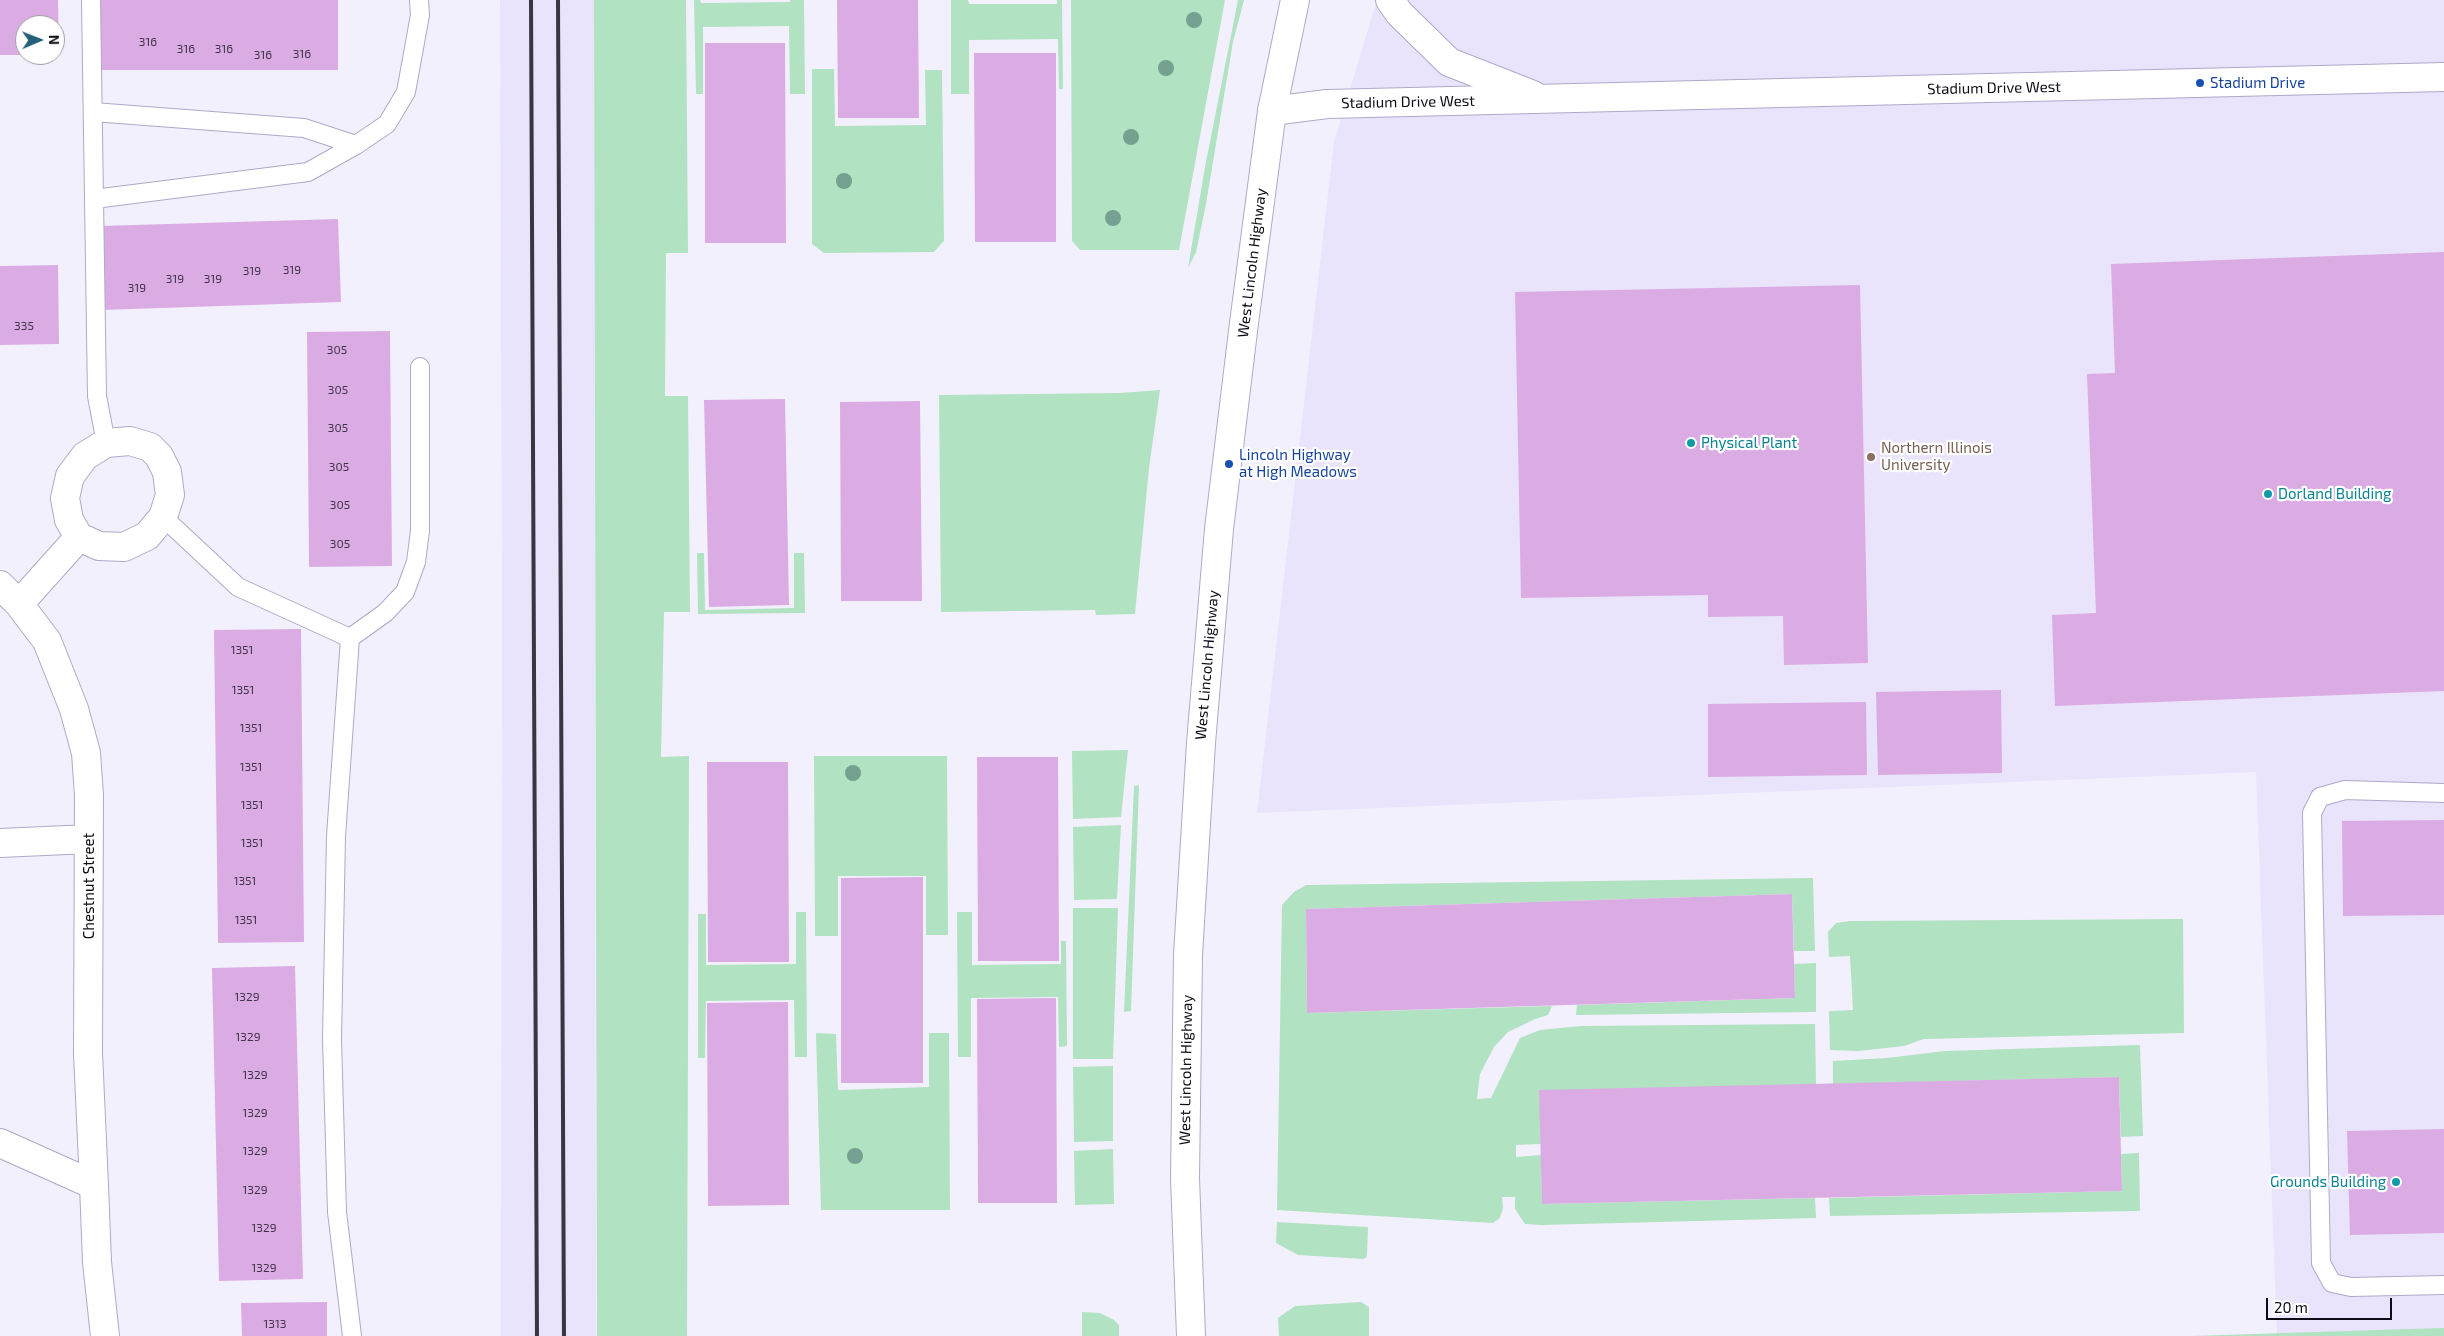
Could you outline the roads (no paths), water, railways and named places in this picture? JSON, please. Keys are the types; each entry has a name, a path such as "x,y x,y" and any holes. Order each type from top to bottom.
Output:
{"street":[{"name":"West Lincoln Highway","path":"1191,1336 1185,1169 1188,955 1201,743 1219,529 1272,111 1296,0"},
{"name":"Stadium Drive West","path":"1390,0 1399,13 1449,62 1544,99"},
{"name":"Stadium Drive West","path":"1272,111 1327,104 2444,77"},
{"path":"130,441 150,447 159,456 167,472 170,495 163,517 148,536 124,547 99,546 79,537 69,520 65,498 70,476 85,456 106,443 130,441"},
{"path":"9,594 79,537"},
{"name":"Chestnut Street","path":"9,594 47,641 74,709 86,753 89,795 88,1053 97,1262 105,1336"},
{"path":"0,843 89,839"},
{"path":"0,1143 94,1186"}],"lane":[{"path":"91,0 97,396 106,443"},
{"path":"94,199 308,172 356,145 388,124 406,92 420,15 420,0"},
{"path":"93,112 304,128 356,145"},
{"path":"350,638 385,613 405,592 416,562 420,531 420,367"},
{"path":"163,517 238,587 350,638"},
{"path":"350,638 336,836 332,1039 337,1212 352,1336"},
{"path":"2444,793 2345,790 2320,797 2312,813 2322,1263 2332,1283 2351,1287 2444,1285"}],"railway":[{"path":"531,0 537,1336"},
{"path":"558,0 564,1336"}],"place":[{"name":"Stadium Drive","path":"2200,83"},
{"name":"Physical Plant","path":"1691,443"},
{"name":"Northern Illinois University","path":"1871,457"},
{"name":"Lincoln Highway at High Meadows","path":"1229,464"},
{"name":"Dorland Building","path":"2268,494"},
{"name":"Grounds Building","path":"2396,1182"}]}
